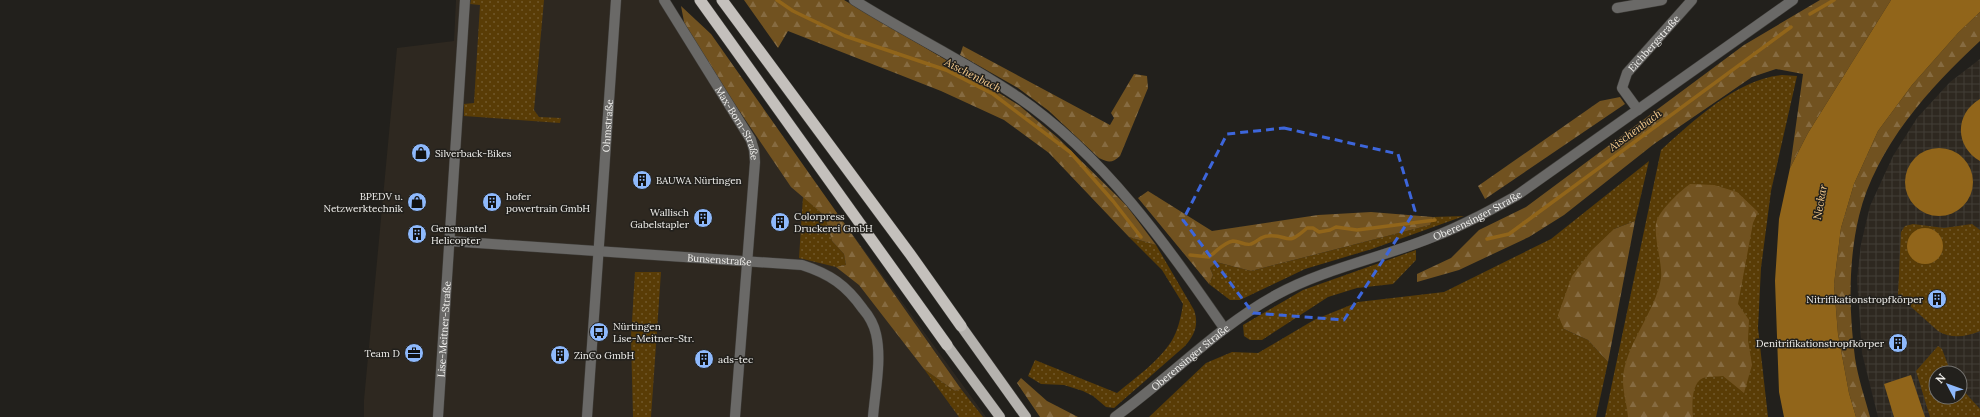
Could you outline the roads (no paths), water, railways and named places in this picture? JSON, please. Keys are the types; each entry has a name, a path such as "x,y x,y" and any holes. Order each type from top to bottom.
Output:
{"highway":[{"path":"700,0 947,345"},
{"path":"722,0 910,254 961,326"}],"main road":[{"path":"961,326 1026,417"},
{"path":"947,345 1000,417"}],"street":[{"path":"449,241 465,0"},
{"name":"Ohmstraße","path":"599,252 616,0"},
{"name":"Max-Born-Straße","path":"664,0 750,140 754,150 755,162 735,417"},
{"path":"854,0 1018,97 1076,144 1139,211 1166,245 1224,328"},
{"path":"1617,8 1662,0"},
{"name":"Eichbergstraße","path":"1638,110 1622,88 1627,73 1692,0"},
{"name":"Oberensinger Straße","path":"1116,417 1145,396 1188,357 1224,328 1277,294 1336,268 1432,238 1483,215 1516,196 1793,0"},
{"name":"Bunsenstraße","path":"449,241 802,265 820,271 832,278 852,294 870,318 876,333 876,373 873,417"},
{"name":"Lise-Meitner-Straße","path":"438,417 449,241"},
{"path":"587,417 599,252"},
{"name":"Oberensinger Straße","path":"1127,417 1145,396"}],"water":[{"name":"Neckar","path":"1891,0 1980,0 1980,12 1958,33 1912,85 1878,131 1854,184 1841,228 1834,284 1838,334 1849,393 1856,417 1784,417 1779,392 1775,281 1779,219 1790,168 1808,133"},
{"path":"1980,99 1980,161 1966,148 1962,139 1961,130 1962,122 1966,113 1972,105"},
{"path":"1939,148 1952,151 1963,158 1970,169 1973,182 1970,195 1963,206 1952,213 1939,216 1926,213 1915,206 1908,195 1905,182 1908,169 1915,158 1926,151"},
{"path":"1929,228 1938,233 1942,239 1942,253 1938,259 1929,264 1921,264 1912,259 1908,253 1907,242 1912,233 1918,229"},
{"path":"1911,375 1925,417 1894,417 1884,384"}],"waterway":[{"name":"Aischenbach","path":"777,0 793,11 845,36 946,70 993,94 1070,152 1113,201 1141,237"},
{"name":"Aischenbach","path":"1810,14 1834,0"},
{"name":"Aischenbach","path":"1487,239 1509,234 1791,27"},
{"name":"Aischenbach","path":"1190,255 1209,257 1223,245 1233,241 1249,244 1266,236 1291,239 1307,228 1313,228 1319,232 1336,227 1357,230 1435,220"}],"place":[{"name":"Silverback-Bikes","path":"421,153"},
{"name":"BAUWA Nürtingen","path":"642,180"},
{"name":"BPEDV u. Netzwerktechnik","path":"417,202"},
{"name":"hofer powertrain GmbH","path":"492,202"},
{"name":"Wallisch Gabelstapler","path":"703,218"},
{"name":"Colorpress Druckerei GmbH","path":"780,222"},
{"name":"Gensmantel Helicopter","path":"417,234"},
{"name":"Nitrifikationstropfkörper","path":"1937,299"},
{"name":"Nürtingen Lise-Meitner-Str.","path":"599,332"},
{"name":"Denitrifikationstropfkörper","path":"1898,343"},
{"name":"Team D","path":"414,353"},
{"name":"ZinCo GmbH","path":"560,355"},
{"name":"ads-tec","path":"704,359"}]}
